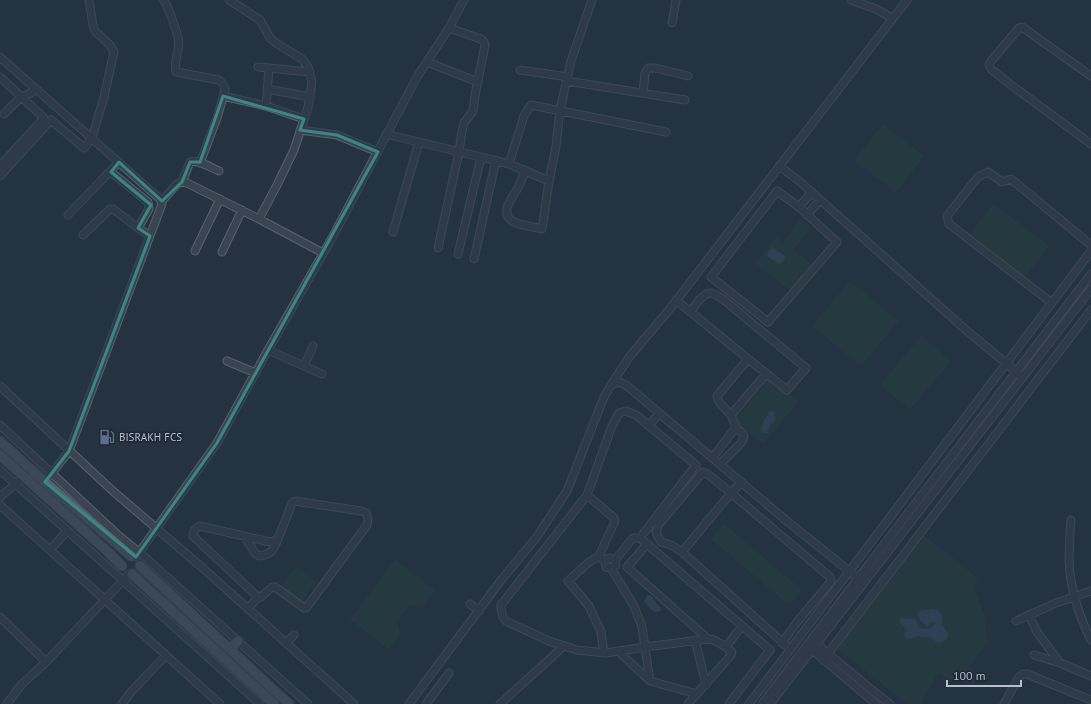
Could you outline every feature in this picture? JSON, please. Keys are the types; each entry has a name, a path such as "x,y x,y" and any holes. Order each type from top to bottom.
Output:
{"main road":[{"path":"0,441 45,482 137,558 230,649 289,704"},
{"path":"0,456 107,551 122,566 124,571 131,574 261,701 274,704"},
{"path":"122,566 125,558 137,558"},
{"path":"131,574 137,571 137,558"},
{"path":"230,649 238,641"}],"street":[{"path":"0,176 51,120 84,148 92,138 104,97 114,52 110,45 95,31 89,0"},
{"path":"163,0 166,3 178,35 179,42 176,72 222,82 225,90 217,118 200,163"},
{"path":"229,0 260,20 270,38 302,59 310,72 312,82 308,107 294,150 259,219"},
{"path":"137,558 217,443 323,253 417,77 449,28 464,0"},
{"path":"525,170 519,186 507,207 508,217 513,222 542,229 556,146 560,110 571,61 592,0"},
{"path":"672,23 676,0"},
{"path":"851,0 876,9 892,18"},
{"path":"409,704 536,538 566,491 604,397 630,356 676,300 907,0"},
{"path":"1091,76 1022,27 1019,28 989,65 991,69 1011,86 1091,144"},
{"path":"438,248 460,152 462,131 464,123 473,110 484,50 484,42 475,37 449,28"},
{"path":"0,57 162,201"},
{"path":"427,62 478,82"},
{"path":"258,67 310,72"},
{"path":"266,106 269,68"},
{"path":"643,93 645,74 648,68 655,68 688,76"},
{"path":"520,70 685,100"},
{"path":"0,77 44,118 0,166"},
{"path":"21,97 24,86 28,82"},
{"path":"4,114 21,97 31,93 35,88"},
{"path":"267,89 310,97"},
{"path":"223,96 266,106 304,119"},
{"path":"509,164 524,116 529,106 532,104 666,132"},
{"path":"300,130 337,135 378,152"},
{"path":"386,134 496,160 525,170 549,181"},
{"path":"393,232 419,142"},
{"path":"458,254 481,157"},
{"path":"474,259 496,160"},
{"path":"182,182 190,162 193,161 219,171"},
{"path":"68,215 119,162"},
{"path":"779,166 812,192 966,330 1023,377"},
{"path":"110,172 148,202 149,208 138,228"},
{"path":"1052,304 948,224 947,216 978,177 988,172 1002,182 1011,179 1091,245"},
{"path":"45,482 69,450 162,201 177,184 182,182 187,183 323,253"},
{"path":"777,191 799,207 838,242 768,322 711,277 777,191"},
{"path":"799,207 812,192"},
{"path":"196,251 220,200"},
{"path":"807,215 820,200"},
{"path":"83,235 110,209 113,209 150,236"},
{"path":"222,252 242,210"},
{"path":"749,704 1091,251"},
{"path":"770,704 858,578 1091,274"},
{"path":"762,704 811,645 987,423 1091,289"},
{"path":"676,300 690,312 766,374 787,390 806,368 723,299 714,294 705,294 690,312"},
{"path":"823,660 992,434 1091,310"},
{"path":"304,366 313,346"},
{"path":"268,350 322,374"},
{"path":"720,464 743,440 744,435 737,430 731,415 719,402 717,396 748,359"},
{"path":"227,361 256,373"},
{"path":"731,415 766,374"},
{"path":"611,385 619,382 626,385 858,578"},
{"path":"0,386 156,529 354,704"},
{"path":"640,538 696,465 636,415 626,411 619,413 612,426 587,495 501,605 501,610 506,621 549,641 577,650 604,653 695,640 714,640 732,652 731,655 688,704"},
{"path":"649,426 659,413"},
{"path":"987,423 992,434"},
{"path":"0,425 119,536 137,558 238,641 308,704"},
{"path":"712,458 731,432 737,430"},
{"path":"0,470 123,581 261,701"},
{"path":"782,643 831,581 830,577 731,493 703,472 659,524 656,532 660,542 671,545 682,552 782,643 790,649"},
{"path":"0,497 24,477"},
{"path":"682,552 742,482"},
{"path":"587,495 614,518 615,521 599,556 589,562 568,581 589,606 601,632 604,653"},
{"path":"244,536 255,553 259,556 266,555 272,551 292,503 295,501 361,511 366,514 368,519 367,524 306,608 275,587 272,587 261,597 258,597 248,609"},
{"path":"0,505 220,704"},
{"path":"1071,520 1070,560 1072,586 1074,596 1091,640"},
{"path":"258,597 193,536 193,533 197,527 200,526 270,542 278,539"},
{"path":"50,550 67,531"},
{"path":"614,560 633,538 640,538 770,650 729,704"},
{"path":"647,544 628,567 708,639"},
{"path":"599,556 605,561 606,567 612,568"},
{"path":"605,561 609,558 614,560"},
{"path":"612,568 616,565 614,560"},
{"path":"612,568 634,606 642,627 650,681"},
{"path":"7,704 21,685 46,662 131,574"},
{"path":"1016,621 1074,596 1091,591"},
{"path":"470,604 479,611"},
{"path":"804,614 812,620"},
{"path":"1029,615 1038,632 1060,663"},
{"path":"0,617 46,662"},
{"path":"726,647 742,626"},
{"path":"286,643 294,635"},
{"path":"695,640 706,685"},
{"path":"811,645 827,654 890,704"},
{"path":"811,645 823,660 876,704"},
{"path":"500,704 564,646"},
{"path":"618,651 650,681 697,694"},
{"path":"122,704 131,692 166,655"},
{"path":"1034,656 1060,663 1091,676"},
{"path":"426,704 449,673"},
{"path":"1004,704 1019,677 1023,674 1027,674 1091,700"}],"highlighted area":[{"path":"223,96 304,119 300,130 337,135 378,152 217,443 136,557 45,482 69,451 150,236 138,228 151,205 111,172 119,162 162,201 182,182 190,162 200,162"}],"green space":[{"path":"883,124 924,156 896,192 854,161"},
{"path":"993,204 1049,246 1025,278 969,235"},
{"path":"801,219 811,227 793,250 813,265 792,292 755,264 776,237 783,242"},
{"path":"850,281 899,321 861,366 812,326"},
{"path":"921,336 951,361 910,410 880,385"},
{"path":"769,379 798,402 763,444 734,421"},
{"path":"724,524 802,590 789,605 711,539"},
{"path":"923,535 978,578 973,586 984,613 988,642 957,682 938,673 921,704 908,704 837,649"},
{"path":"395,560 435,590 423,606 409,605 397,621 401,635 389,650 350,619"},
{"path":"296,566 317,582 301,603 280,587"}],"water":[{"path":"772,247 786,257 780,265 766,255"},
{"path":"770,411 774,411 776,419 769,426 767,433 764,433 761,430 763,422"},
{"path":"647,595 650,595 660,607 661,610 659,612 654,612 644,601"},
{"path":"933,609 939,611 942,615 942,625 949,635 946,640 938,643 929,637 915,636 913,638 905,638 905,627 899,622 899,618 914,618 917,621 919,628 929,629 936,623 930,622 930,626 926,626 918,617 919,611"}],"place":[{"name":"BISRAKH FCS","path":"107,437"}]}
